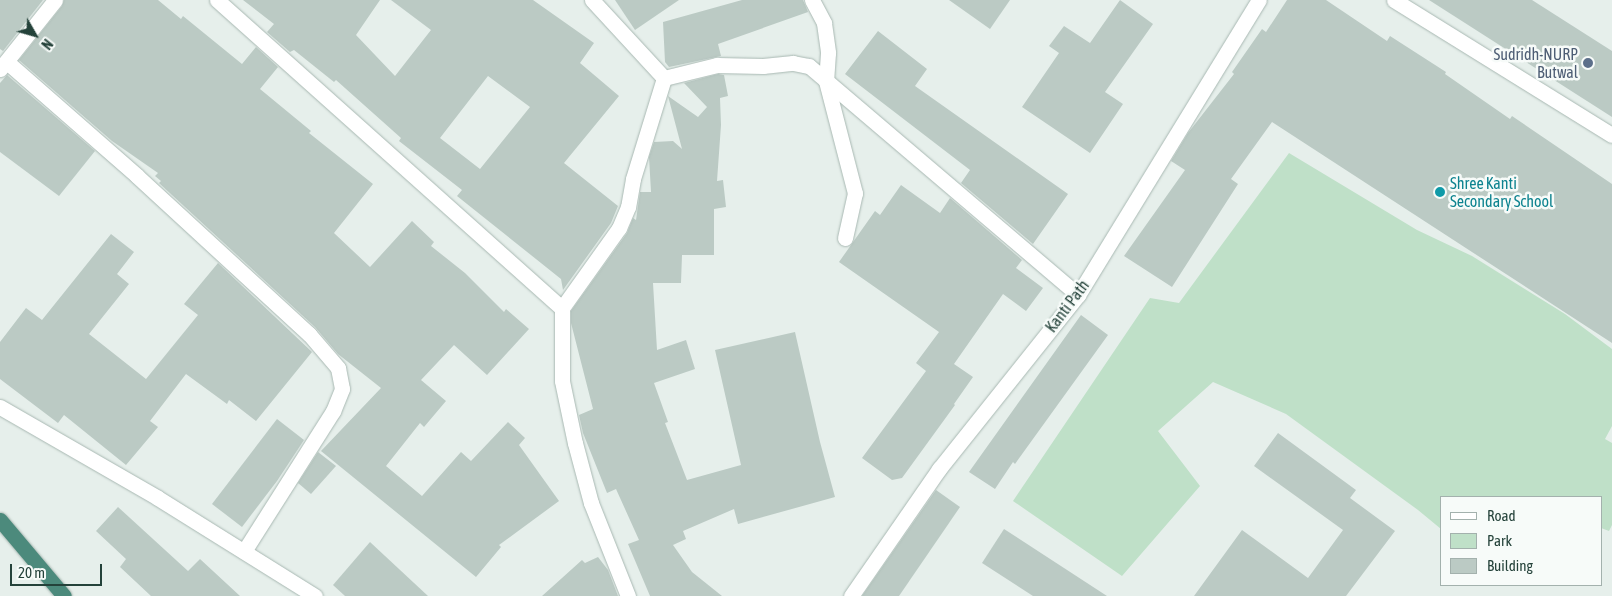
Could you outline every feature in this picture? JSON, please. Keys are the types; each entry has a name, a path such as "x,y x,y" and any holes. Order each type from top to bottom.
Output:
{"highway":[{"path":"0,520 64,596"}],"street":[{"path":"55,0 4,65 137,176 309,334 338,368 342,389 334,411 244,552"},
{"path":"216,0 562,308"},
{"path":"592,0 664,78"},
{"path":"812,0 824,23 828,53 826,81 855,193 845,238"},
{"name":"Kanti Path","path":"850,596 939,468 1078,295 1259,0"},
{"path":"1394,0 1612,135"},
{"path":"664,78 717,65 763,66 792,63 809,66 1078,295"},
{"path":"628,596 591,503 575,443 562,381 562,308 619,228 628,207 633,179 664,78"},
{"path":"0,407 158,498 315,596"}],"green space":[{"path":"1289,153 1417,230 1472,256 1565,314 1612,349 1612,426 1605,439 1612,443 1612,525 1609,531 1602,528 1602,496 1440,496 1440,528 1286,414 1213,382 1158,431 1200,486 1122,576 1013,501 1150,298 1179,303"}],"building":[{"path":"0,0 43,0 3,51 0,49"},
{"path":"64,0 158,0 181,19 183,16 242,64 256,47 278,67 260,89 311,131 309,133 373,184 334,233 370,267 412,221 434,242 431,246 465,273 504,312 506,309 529,329 487,375 454,345 421,380 446,401 424,427 420,423 386,466 422,496 461,452 471,461 508,422 525,438 519,445 559,501 499,545 501,547 476,577 321,451 381,388 338,354 315,327 159,183 161,181 155,176 158,173 112,141 19,60 62,6"},
{"path":"243,0 380,0 356,35 395,76 431,30 391,0 533,0 594,43 580,63 619,96 564,163 618,206 611,223 563,290 561,279 457,196 462,190 399,141 401,138 336,80 334,82 294,50 290,52 267,32 274,24","holes":["488,76 530,107 480,169 440,138"]},
{"path":"615,0 679,0 635,30"},
{"path":"742,0 803,0 808,12 718,44 721,56 669,67 665,62 663,22"},
{"path":"949,0 1010,0 990,29"},
{"path":"1120,0 1153,24 1105,92 1123,104 1090,153 1022,107 1059,53 1049,46 1064,26 1090,43"},
{"path":"1287,0 1326,0 1387,41 1390,36 1446,72 1445,74 1510,119 1512,116 1612,184 1612,343 1272,122 1231,179 1238,184 1172,287 1124,256 1185,170 1171,161 1188,133 1234,74 1232,72 1262,29 1266,32"},
{"path":"1429,0 1532,0 1612,51 1612,117"},
{"path":"878,31 927,69 915,86 1068,194 1033,244 961,183 970,170 845,74"},
{"path":"718,74 724,75 728,96 720,98 721,125 717,181 723,180 726,207 714,209 714,255 682,255 681,283 653,283 657,350 686,340 695,369 654,383 668,422 665,423 687,480 741,465 715,350 795,332 820,442 835,497 738,524 734,509 683,531 686,539 673,545 692,572 722,596 650,596 628,544 639,540 616,489 607,493 583,433 579,415 593,409 571,323 571,311 627,233 633,218 636,220 640,192 651,192 649,157 654,142 673,141 682,149 668,96 698,117 707,107 684,83"},
{"path":"7,75 95,151 59,196 0,152 0,83"},
{"path":"901,185 940,213 950,198 1022,260 1016,268 1043,288 1026,311 1003,294 954,364 973,377 902,478 892,480 862,458 926,371 916,363 939,332 839,262 875,211 880,215"},
{"path":"111,234 134,252 117,274 129,284 89,334 146,379 198,315 184,304 218,263 312,352 256,421 229,400 227,404 186,374 150,421 158,427 126,465 64,415 58,423 0,379 0,342 26,308 42,320"},
{"path":"1081,315 1108,335 995,489 969,472"},
{"path":"277,419 304,440 277,481 242,527 212,504"},
{"path":"1278,433 1356,490 1350,498 1395,531 1346,596 1194,596 1242,530 1308,578 1343,530 1254,466"},
{"path":"318,452 336,466 311,494 298,483"},
{"path":"936,490 960,507 899,596 862,596"},
{"path":"118,507 188,571 200,559 240,596 151,596 120,567 126,559 96,531"},
{"path":"1004,529 1107,596 1033,596 982,563"},
{"path":"370,542 428,596 345,596 333,585"},
{"path":"598,557 608,570 618,596 542,596 582,560 585,563"}],"place":[{"name":"Sudridh-NURP Butwal","path":"1588,63"},
{"name":"Shree Kanti Secondary School","path":"1440,192"}]}
